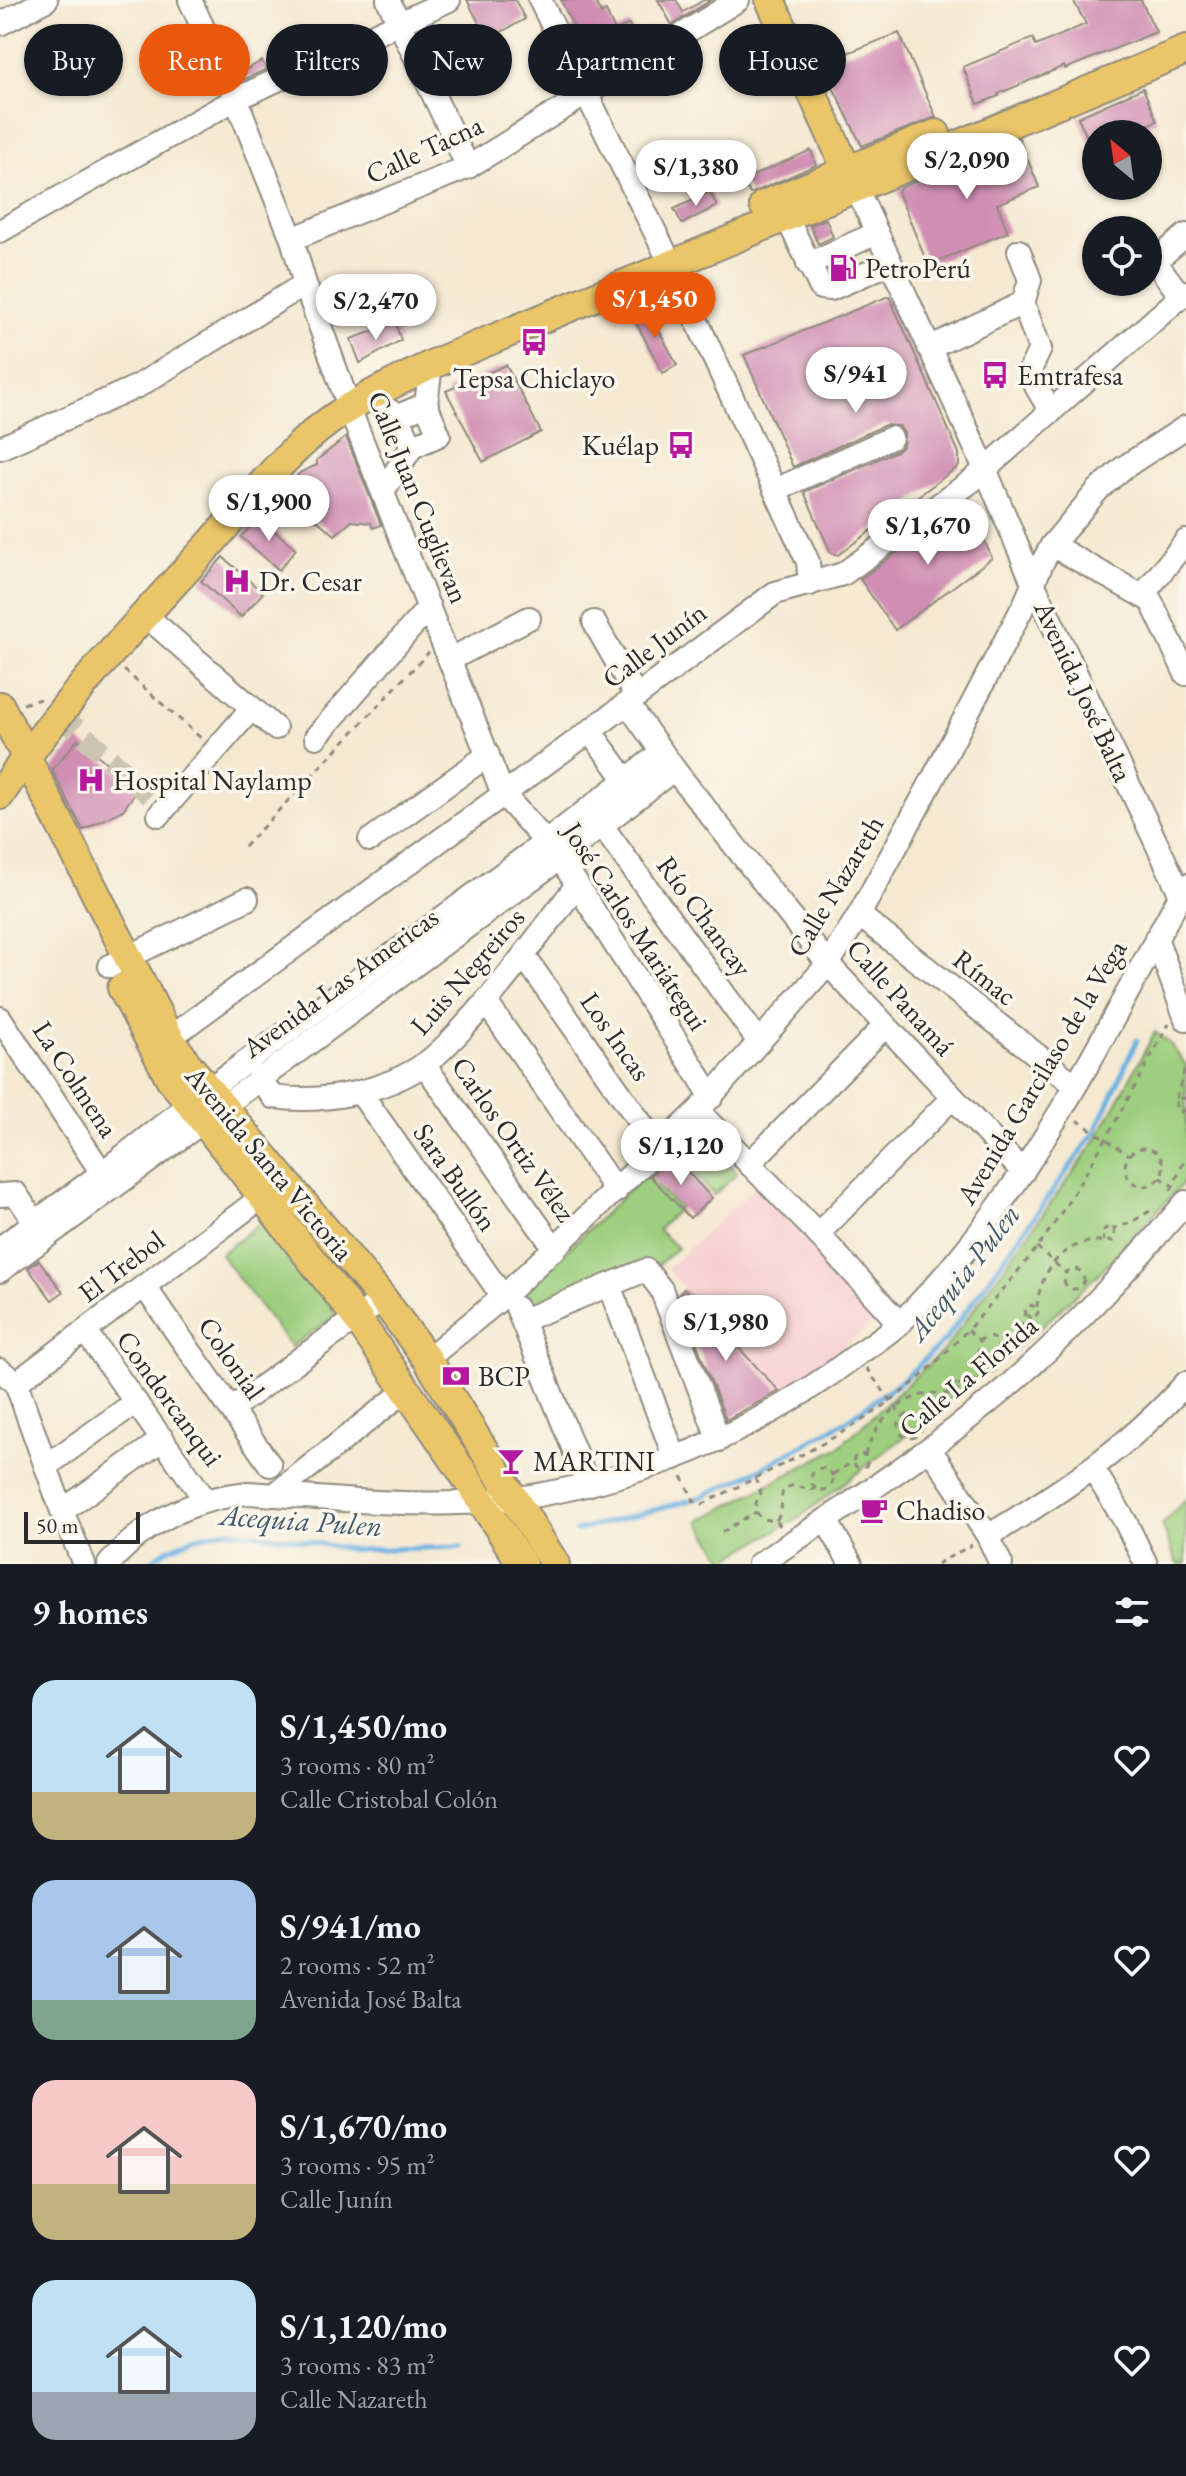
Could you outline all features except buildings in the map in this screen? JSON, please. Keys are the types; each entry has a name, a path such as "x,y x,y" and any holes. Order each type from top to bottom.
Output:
{"main road":[{"name":"Avenida José Balta","path":"770,0 851,178"},
{"path":"10,766 281,442 312,415 354,405 429,350 666,256 1186,35"},
{"path":"10,766 293,453 328,421 354,405 431,365 666,256 791,225 851,178 1186,50"},
{"name":"Avenida Santa Victoria","path":"12,705 10,766 162,1044 206,1105 262,1197 356,1317 522,1564"},
{"name":"Avenida Santa Victoria","path":"206,1105 383,1299 427,1359 555,1564"}],"street":[{"path":"0,24 46,0"},
{"name":"Calle Juan Cuglievan","path":"190,0 236,99 292,239 305,284 354,405 383,491 503,794"},
{"path":"388,0 468,167"},
{"path":"0,231 236,99 449,0"},
{"path":"540,0 552,24"},
{"name":"Calle Tacna","path":"699,24 738,0"},
{"name":"Calle Tacna","path":"292,239 468,167 582,96"},
{"path":"588,96 808,562 810,584"},
{"name":"Avenida José Balta","path":"851,178 986,471 1033,583 1184,892"},
{"path":"791,225 821,288 831,289 890,263"},
{"path":"808,264 877,233"},
{"path":"1184,294 1158,262 1186,235"},
{"path":"1019,251 1030,280 1023,303 1040,349 1030,376 1051,412"},
{"path":"0,448 138,386 305,284"},
{"name":"Calle Junín","path":"162,1044 775,593 843,574 986,471 1184,294"},
{"path":"929,348 1023,303"},
{"path":"383,491 412,447 439,435 426,404 431,365"},
{"path":"400,420 426,404"},
{"path":"354,405 400,420 412,447"},
{"name":"Calle Nazareth","path":"427,1359 506,1294 705,1104 828,964 859,915 933,779 1052,545 1098,490 1123,468 1186,427"},
{"path":"775,490 891,438"},
{"path":"1143,595 1186,541"},
{"path":"1052,545 1151,601 1186,674"},
{"path":"316,737 429,607"},
{"path":"145,615 275,728"},
{"path":"451,659 529,618"},
{"name":"Calle Panamá","path":"594,622 631,700 668,761 828,964 1023,1172"},
{"path":"159,815 252,708"},
{"path":"590,731 626,780"},
{"path":"370,840 488,755"},
{"name":"Avenida Las Americas","path":"0,1271 40,1229 102,1173 206,1105 259,1078 553,850 626,780 668,761"},
{"name":"Avenida Las Americas","path":"0,1248 40,1229 553,850 602,826 668,761"},
{"name":"José Carlos Mariátegui","path":"503,794 553,850 577,885 705,1104 749,1164 899,1323"},
{"name":"Río Chancay","path":"602,826 759,1042"},
{"name":"Luis Negreiros","path":"259,1078 273,1097 319,1099 360,1092 424,1064 448,1045 486,1002 577,885"},
{"name":"Avenida Garcilaso de la Vega","path":"109,1564 125,1545 159,1519 225,1496 248,1493 435,1504 514,1498 588,1485 675,1458 719,1440 781,1407 840,1368 899,1323 974,1239 1023,1172 1184,892"},
{"path":"119,962 247,899"},
{"name":"Rímac","path":"859,915 1075,1085"},
{"path":"1156,938 1183,1012"},
{"name":"Los Incas","path":"524,956 659,1149"},
{"path":"486,1002 616,1191"},
{"name":"La Colmena","path":"0,1018 102,1173"},
{"path":"749,1164 885,1026"},
{"name":"Carlos Ortiz Vélez","path":"424,1064 555,1249"},
{"name":"Sara Bullón","path":"360,1092 523,1320 588,1485"},
{"path":"818,1234 952,1098"},
{"name":"Calle La Florida","path":"759,1564 930,1449 1007,1387 1126,1272 1177,1193"},
{"path":"0,1195 16,1194 40,1229"},
{"name":"El Trebol","path":"8,1376 85,1331 262,1197"},
{"path":"523,1320 646,1270 661,1289 719,1440"},
{"path":"609,1285 675,1458"},
{"name":"Colonial","path":"144,1286 270,1465"},
{"path":"231,1409 383,1299"},
{"name":"Condorcanqui","path":"85,1331 206,1501"},
{"path":"8,1376 84,1564"},
{"path":"988,1536 1093,1469 1186,1383"},
{"path":"274,1495 406,1390"},
{"path":"46,1466 136,1402"},
{"path":"62,1511 163,1439"},
{"path":"930,1449 988,1536 1001,1564"},
{"path":"1093,1469 1125,1521 1146,1564"},
{"path":"826,1520 851,1564"}],"path":[{"path":"244,847 442,638"},
{"path":"109,657 215,751"},
{"path":"12,705 40,699"},
{"path":"690,1494 694,1501 703,1504 846,1430 935,1363 1037,1247 1183,1012"},
{"path":"1186,1065 1176,1099 1176,1109 1186,1112"},
{"path":"1176,1099 1186,1098"},
{"path":"1088,1128 1129,1155"},
{"path":"1147,1148 1156,1152 1162,1160 1160,1177 1151,1185 1141,1186 1132,1182 1126,1174 1125,1164 1129,1155 1137,1149 1147,1148"},
{"path":"1160,1177 1177,1193 1186,1157"},
{"path":"1104,1241 1101,1237 1106,1228 1112,1229 1147,1214 1161,1201"},
{"path":"1026,1315 1034,1319 1039,1311 1040,1287 1054,1262 1078,1245 1113,1241 1116,1236 1112,1229"},
{"path":"1037,1247 1066,1273"},
{"path":"1072,1269 1081,1272 1084,1280 1080,1288 1067,1287 1063,1279 1066,1273 1072,1269"},
{"path":"946,1392 946,1384 955,1382 958,1385 984,1377 1008,1359 1020,1341 1028,1306 1037,1307"},
{"path":"968,1329 980,1341"},
{"path":"984,1338 994,1339 997,1344 995,1353 991,1356 981,1355 980,1341 984,1338"},
{"path":"878,1384 903,1417"},
{"path":"865,1455 878,1427 895,1407 909,1399 957,1393 958,1385"},
{"path":"912,1414 919,1419 921,1431 915,1437 907,1438 900,1433 898,1426 903,1417 912,1414"},
{"path":"833,1474 853,1462 858,1454 865,1455"},
{"path":"853,1462 856,1467 866,1466 868,1461 865,1455"},
{"path":"816,1489 811,1479 817,1469 823,1468 833,1474"},
{"path":"755,1478 761,1493 756,1512 759,1518 776,1520 781,1515 781,1496 787,1486 795,1484 809,1490 822,1490 832,1485 833,1474"},
{"path":"722,1532 756,1512"},
{"path":"776,1520 790,1544"},
{"path":"937,1564 988,1536"}],"shaded area":[{"path":"755,1187 881,1317 780,1391 667,1269"}],"green space":[{"path":"1155,1032 1169,1043 1186,1065 1186,1180 1096,1276 1040,1328 800,1517 725,1560 699,1521 838,1448 945,1349 1096,1141"},
{"path":"697,1130 737,1173 714,1195 675,1152"},
{"path":"645,1175 679,1208 658,1230 677,1248 651,1271 524,1309 518,1297"},
{"path":"264,1220 337,1315 291,1347 220,1254"},
{"path":"1186,1499 1186,1564 1177,1564 1162,1524"}],"waterway":[{"name":"Acequia Pulen","path":"576,1531 699,1498 759,1470 849,1419 905,1378 946,1339 1096,1131 1137,1040"},
{"name":"Acequia Pulen","path":"145,1564 196,1537 226,1530 354,1550 461,1547"}],"tunnel":[{"path":"60,715 165,808"}],"place":[{"name":"PetroPerú","path":"843,268"},
{"name":"Tepsa Chiclayo","path":"534,342"},
{"name":"Emtrafesa","path":"995,375"},
{"name":"Kuélap","path":"681,445"},
{"name":"Dr. Cesar","path":"237,581"},
{"name":"Hospital Naylamp","path":"91,780"},
{"name":"BCP","path":"456,1376"},
{"name":"MARTINI","path":"511,1461"},
{"name":"Chadiso","path":"874,1510"}]}
